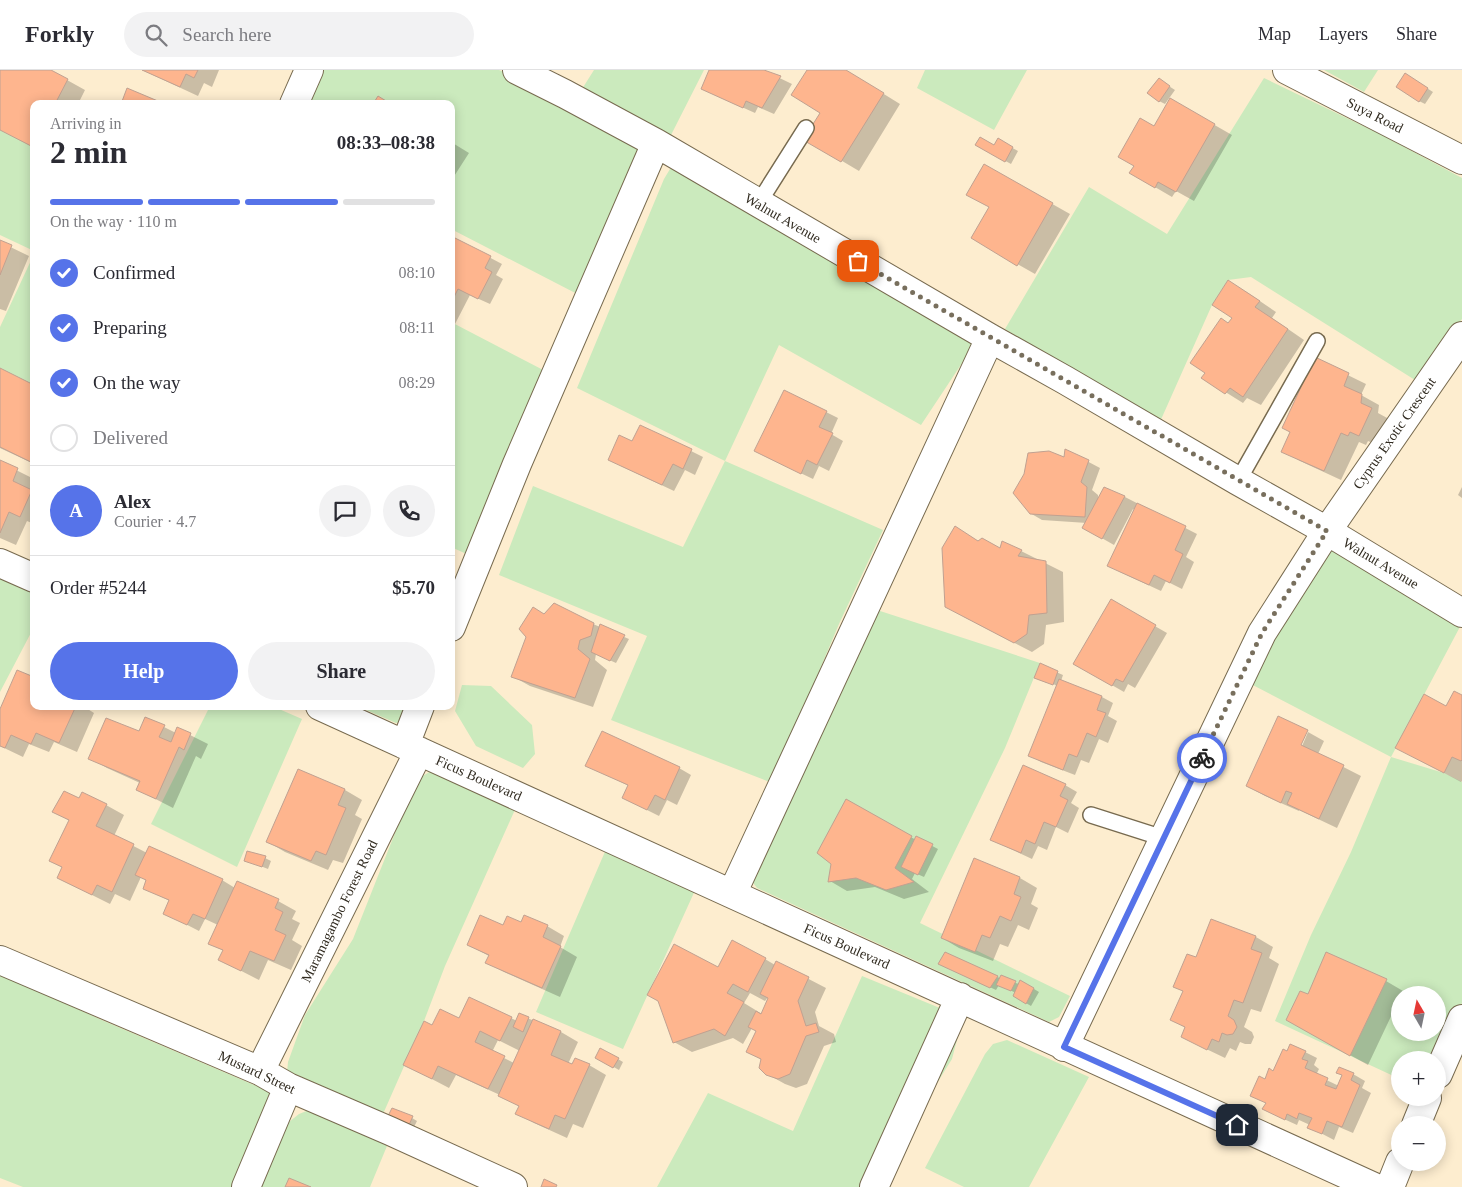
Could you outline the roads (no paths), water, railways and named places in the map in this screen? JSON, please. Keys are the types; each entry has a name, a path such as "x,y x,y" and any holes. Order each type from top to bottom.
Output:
{"street":[{"path":"296,100 309,70"},
{"name":"Walnut Avenue","path":"517,70 656,143 758,204 1327,531 1462,613"},
{"name":"Suya Road","path":"1287,70 1462,160"},
{"path":"455,617 517,464 656,143"},
{"name":"Cyprus Exotic Crescent","path":"1064,1047 1262,633 1327,531 1462,336"},
{"path":"732,894 990,338"},
{"path":"0,563 30,576"},
{"name":"Ficus Boulevard","path":"329,710 1374,1187"},
{"name":"Maramagambo Forest Road","path":"260,1071 412,748 419,710"},
{"name":"Mustard Street","path":"0,960 260,1071 288,1087 513,1187"},
{"path":"874,1187 960,997"},
{"path":"1446,1056 1462,1019"},
{"path":"246,1187 288,1087"},
{"path":"1390,1187 1396,1171"}],"lane":[{"path":"758,204 806,128"},
{"path":"1238,481 1317,341"},
{"path":"1091,815 1163,838"}]}
